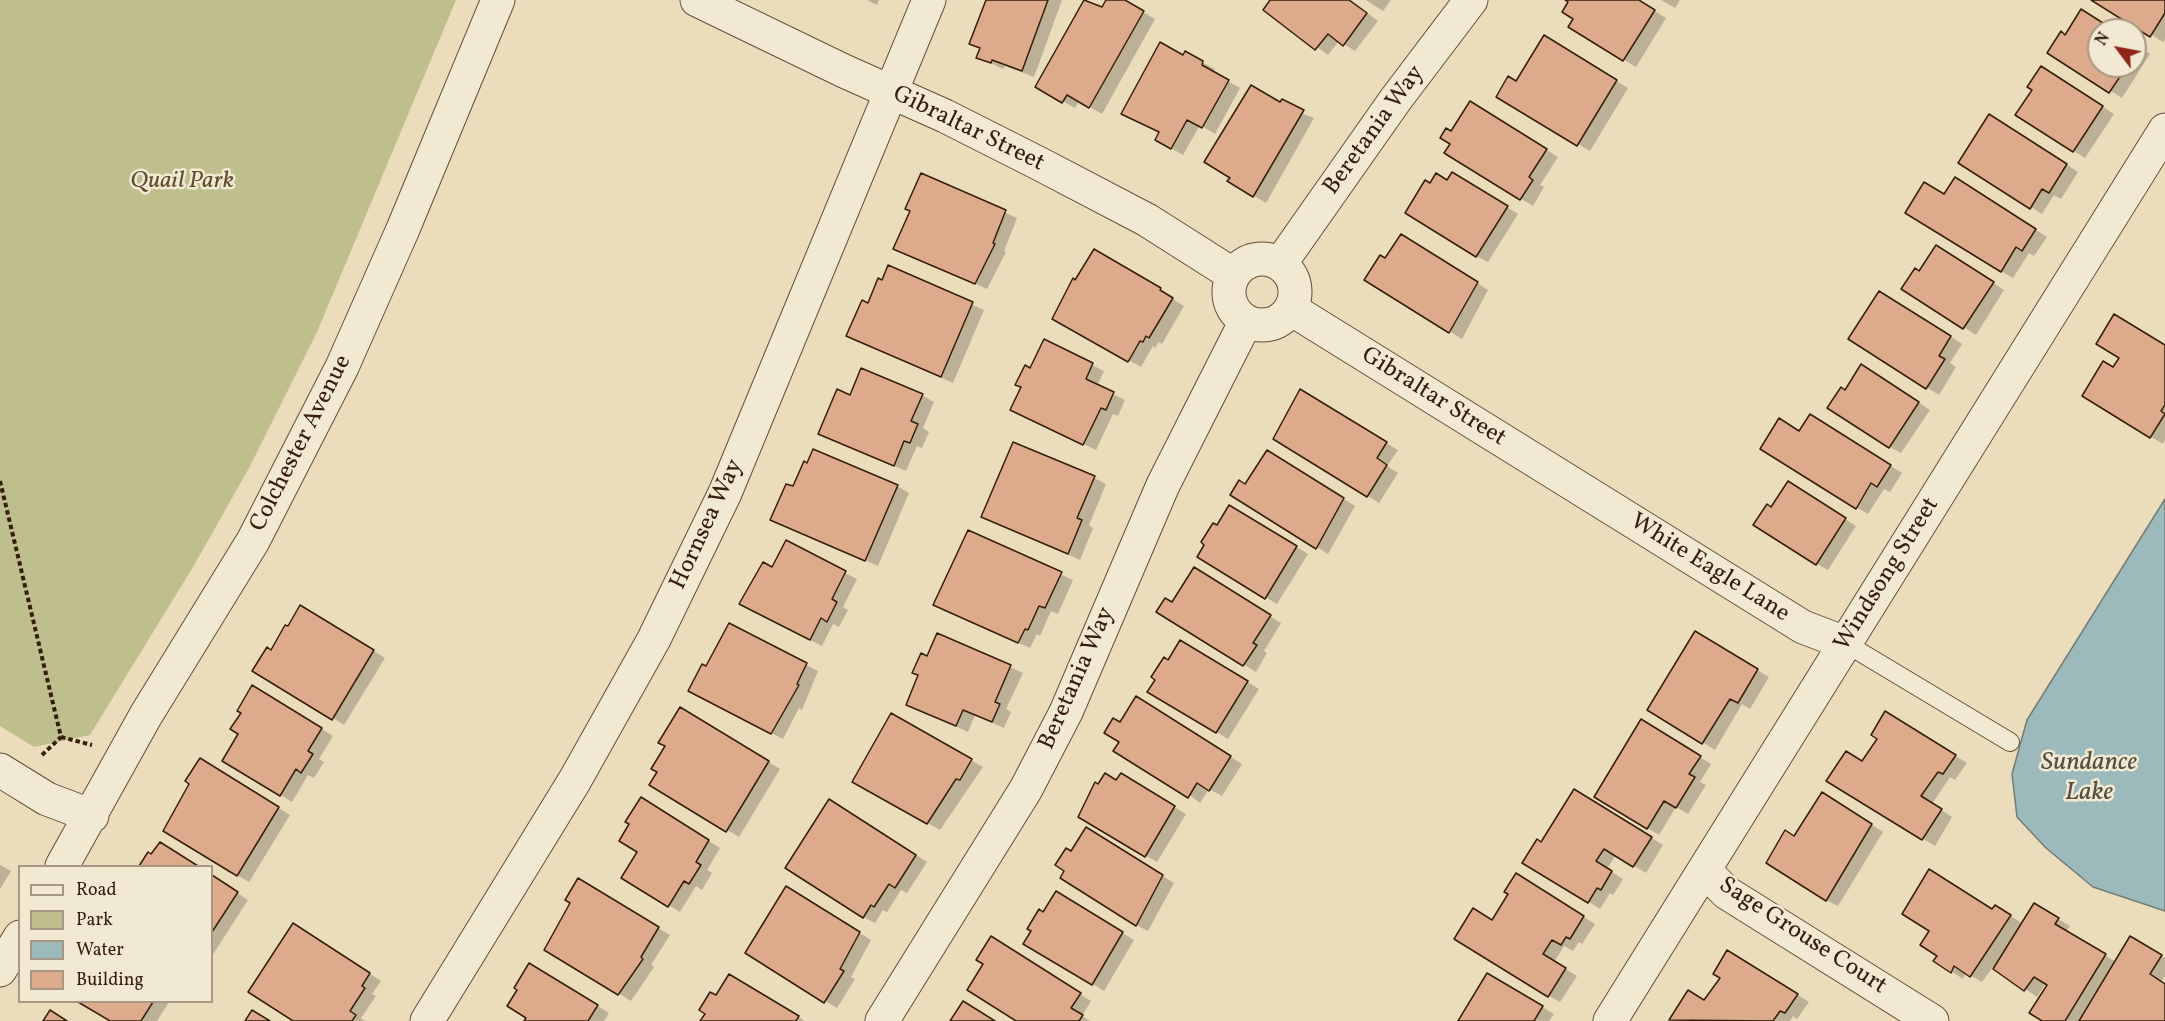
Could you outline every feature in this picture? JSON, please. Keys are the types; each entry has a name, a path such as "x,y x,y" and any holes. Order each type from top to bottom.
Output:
{"street":[{"name":"Colchester Avenue","path":"63,865 146,715 253,541 342,367 403,229 498,0"},
{"name":"Gibraltar Street","path":"697,0 945,116 1147,220 1232,274"},
{"name":"Hornsea Way","path":"427,1021 575,780 654,639 725,493 929,0"},
{"name":"Beretania Way","path":"1280,264 1396,99 1471,0"},
{"name":"Windsong Street","path":"1610,1021 2165,130"},
{"path":"1260,259 1280,264 1294,281 1296,293 1291,309 1279,321 1268,325 1246,321 1232,306 1229,296 1232,274 1250,261 1260,259"},
{"name":"Gibraltar Street","path":"1291,309 1575,488"},
{"name":"Beretania Way","path":"882,1021 1031,779 1066,712 1163,485 1246,321"},
{"name":"White Eagle Lane","path":"1575,488 1803,627 1845,643"},
{"path":"0,770 47,800 92,816"},
{"name":"Sage Grouse Court","path":"1704,870 1727,893 1932,1021"},
{"path":"0,970 18,940"}],"lane":[{"path":"1845,643 2010,742"}],"path":[{"path":"0,482 61,737"},
{"path":"61,737 98,747"},
{"path":"39,758 61,737"}],"green space":[{"name":"Quail Park","path":"0,0 456,0 317,332 249,468 193,567 90,735 34,747 0,726"}],"water":[{"name":"Sundance Lake","path":"2165,499 2165,911 2093,887 2046,848 2017,817 2012,774 2027,720"}],"building":[{"path":"986,0 1048,0 1022,71 992,60 991,63 976,58 980,48 969,44"},
{"path":"1084,0 1102,7 1106,0 1125,0 1144,11 1089,108 1067,95 1062,103 1035,87"},
{"path":"1270,0 1349,0 1367,13 1343,46 1328,34 1315,50 1263,10"},
{"path":"1565,0 1639,0 1655,10 1623,61 1568,27 1573,19 1562,12 1568,2"},
{"path":"2091,0 2165,0 2165,13 2150,37 2147,35 2147,18 2120,18"},
{"path":"2081,9 2095,18 2087,18 2087,78 2119,78 2109,93 2047,53 2061,31 2065,35"},
{"path":"1544,35 1617,80 1577,146 1496,97 1508,76 1516,81"},
{"path":"1160,42 1183,55 1185,51 1203,61 1202,65 1229,80 1202,128 1187,120 1171,149 1155,140 1159,132 1121,114"},
{"path":"2041,66 2103,106 2073,152 2015,115 2032,90 2027,87"},
{"path":"1251,85 1280,102 1282,99 1304,110 1253,197 1227,181 1230,178 1204,162"},
{"path":"1470,101 1547,149 1529,177 1533,180 1520,200 1444,153 1450,144 1440,138 1446,128 1451,131"},
{"path":"1989,114 2067,164 2049,193 2042,189 2030,209 1958,163"},
{"path":"1452,172 1508,206 1476,257 1405,213 1425,180 1430,183 1436,173 1447,180"},
{"path":"921,173 1006,210 993,243 995,244 975,284 893,249 910,211 905,209"},
{"path":"1955,177 2036,229 2022,251 2016,247 2001,272 1905,213 1924,182 1944,194"},
{"path":"1401,234 1478,282 1449,333 1364,280 1380,255 1385,258"},
{"path":"1936,245 1994,282 1963,329 1901,289 1915,268 1919,271"},
{"path":"1094,249 1161,288 1160,290 1173,298 1149,338 1146,336 1143,342 1140,341 1128,362 1052,319 1073,278 1075,280"},
{"path":"888,265 973,302 941,377 846,336 862,300 868,303 878,278 882,280"},
{"path":"1879,291 1951,336 1939,356 1945,359 1926,389 1848,339"},
{"path":"2114,314 2165,345 2165,405 2161,411 2165,414 2150,438 2082,396 2103,361 2113,367 2119,358 2096,344"},
{"path":"1044,339 1093,363 1086,379 1114,392 1106,410 1101,408 1083,445 1010,410 1021,387 1015,385 1025,365 1030,368"},
{"path":"1861,364 1919,402 1889,448 1827,408 1841,387 1845,390"},
{"path":"861,368 923,394 911,421 918,424 910,443 904,441 894,466 818,434 837,389 850,395"},
{"path":"1300,389 1387,442 1377,458 1387,465 1367,497 1273,439"},
{"path":"1810,414 1891,465 1877,487 1871,483 1856,509 1760,449 1779,418 1799,431"},
{"path":"1013,442 1095,476 1077,518 1082,520 1068,554 981,517"},
{"path":"813,449 898,485 865,561 770,520 786,484 793,486 804,461 807,463"},
{"path":"1267,450 1344,498 1316,549 1230,495 1239,480 1245,484"},
{"path":"1788,481 1846,518 1816,565 1753,525 1767,504 1771,507"},
{"path":"1229,505 1297,546 1265,599 1197,557 1204,545 1201,542 1213,523 1217,525"},
{"path":"968,530 1062,572 1045,608 1039,606 1028,630 1025,629 1018,643 933,605"},
{"path":"786,540 846,571 832,599 837,602 827,622 821,618 810,640 739,604 763,562 772,567"},
{"path":"1194,567 1271,615 1253,643 1257,645 1243,666 1156,612 1165,598 1172,602"},
{"path":"300,605 374,650 332,720 252,671 267,647 271,650"},
{"path":"729,623 807,663 797,684 799,685 771,734 688,691 702,664 706,666"},
{"path":"1695,631 1758,669 1738,703 1730,699 1702,744 1647,710"},
{"path":"937,633 1011,665 995,702 1000,704 992,722 963,710 956,726 906,705 918,675 912,673 921,653 927,656"},
{"path":"1180,640 1248,681 1216,733 1147,692 1155,680 1151,677 1164,657 1168,660"},
{"path":"252,685 322,728 308,751 313,754 301,773 296,769 280,796 222,761 238,734 230,729 241,713 237,711"},
{"path":"1136,696 1231,756 1209,791 1197,783 1188,798 1113,751 1119,742 1104,733 1113,718 1120,722"},
{"path":"680,707 769,761 726,832 649,785 657,772 651,769 665,746 658,743"},
{"path":"1885,711 1956,755 1943,774 1938,772 1921,796 1942,809 1922,840 1826,781 1846,751 1862,761 1877,739 1871,735"},
{"path":"891,713 972,759 960,780 956,779 927,824 852,782"},
{"path":"1641,719 1701,756 1689,774 1695,777 1676,808 1664,801 1647,829 1594,797"},
{"path":"200,758 279,807 237,876 163,831 189,784 185,781"},
{"path":"1105,773 1116,780 1121,773 1175,806 1145,857 1078,817 1095,782 1098,784"},
{"path":"1574,789 1652,837 1633,867 1604,849 1596,861 1612,871 1601,890 1597,888 1588,903 1522,863 1537,839 1541,842"},
{"path":"1822,792 1872,824 1826,901 1766,863 1785,830 1794,836"},
{"path":"641,797 709,840 696,862 701,865 689,884 684,881 668,907 621,878 637,852 619,841 629,824 625,822"},
{"path":"829,799 916,855 895,888 889,884 874,907 871,905 863,918 785,868"},
{"path":"1086,827 1163,875 1136,926 1060,878 1064,871 1055,865 1066,848 1071,851"},
{"path":"160,842 196,865 140,865 148,852 151,854"},
{"path":"1929,869 1992,909 1995,905 2011,915 1970,977 1954,966 1951,973 1933,961 1937,956 1920,945 1929,931 1902,914"},
{"path":"1516,873 1584,916 1570,939 1566,937 1561,945 1552,940 1543,954 1566,968 1548,997 1454,939 1473,908 1492,920 1508,894 1504,892"},
{"path":"213,876 238,892 213,930"},
{"path":"578,878 659,927 641,957 643,959 618,995 544,950 570,903 565,900"},
{"path":"786,886 860,932 840,969 844,971 824,1003 745,953"},
{"path":"1056,891 1123,932 1092,985 1023,944 1031,931 1027,929 1039,909 1043,912"},
{"path":"2034,903 2059,918 2055,924 2106,954 2065,1021 2042,1021 2029,1013 2047,985 2034,977 2024,991 1993,969"},
{"path":"293,923 370,973 362,986 365,988 350,1011 356,1015 352,1021 293,1021 248,992"},
{"path":"991,936 1081,993 1071,1008 1083,1015 1079,1021 1016,1021 967,990 983,964 976,960"},
{"path":"2130,936 2162,955 2150,974 2165,984 2165,1021 2079,1021"},
{"path":"1727,950 1798,994 1785,1013 1780,1011 1773,1021 1669,1020 1688,990 1704,1000 1720,978 1713,974"},
{"path":"529,963 598,1005 588,1021 524,1021 526,1018 507,1006 517,990 514,988"},
{"path":"1487,973 1543,1006 1534,1021 1458,1021"},
{"path":"729,974 799,1016 796,1021 700,1021 705,1014 699,1010 710,992 716,995"},
{"path":"963,1001 995,1021 950,1021"},
{"path":"80,1003 152,1003 141,1021 110,1021"},
{"path":"50,1010 67,1021 43,1021"},
{"path":"252,1010 270,1021 245,1021"}]}
